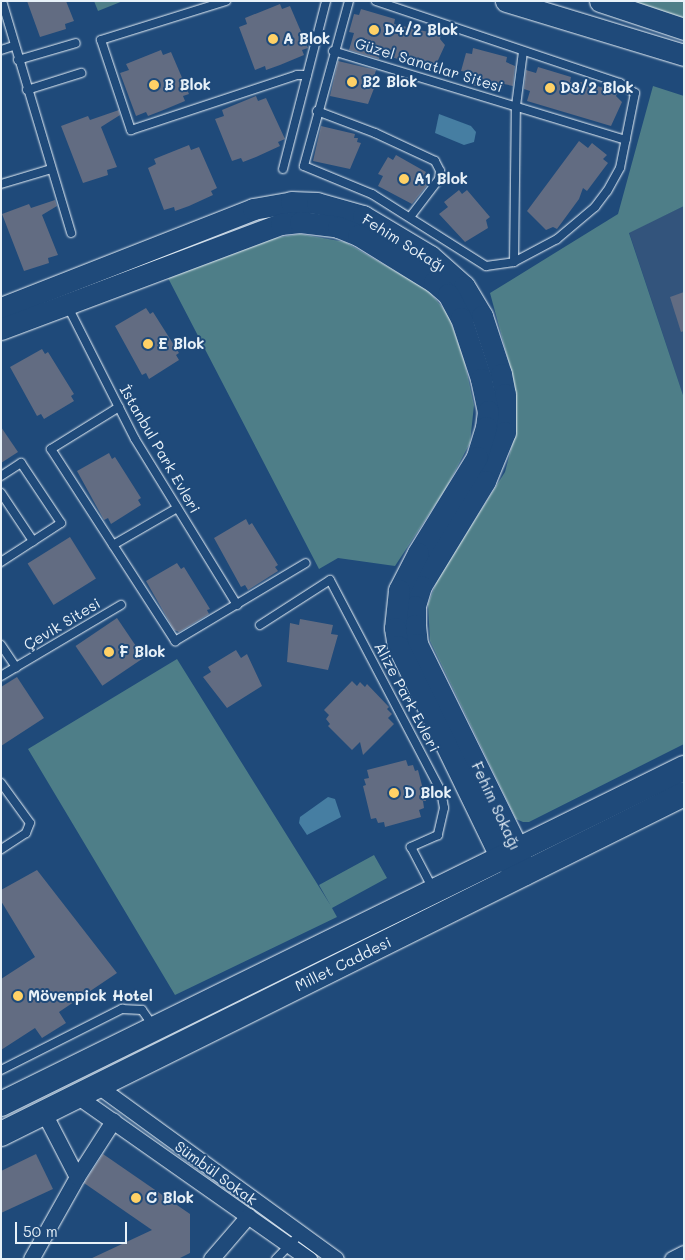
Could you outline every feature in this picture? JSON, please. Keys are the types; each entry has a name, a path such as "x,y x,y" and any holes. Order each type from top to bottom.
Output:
{"main road":[{"name":"Millet Caddesi","path":"1,1104 684,768"},
{"name":"Millet Caddesi","path":"1,1134 684,794"}],"street":[{"path":"506,1 684,55"},
{"path":"600,1 684,28"},
{"name":"Fehim Sokağı","path":"1,329 63,294 253,208 291,202 317,202 364,216 430,256 464,286 482,316 501,374 505,394 505,432 485,481 421,586 415,606 415,625 417,644 509,854 524,874"},
{"name":"Fehim Sokağı","path":"1,308 63,294"},
{"name":"Sümbül Sokak","path":"88,1091 113,1121 309,1259"},
{"name":"Sümbül Sokak","path":"88,1091 336,1259"},
{"path":"44,1113 77,1177"},
{"path":"31,1259 77,1177 113,1121"},
{"path":"211,1259 248,1216"},
{"path":"672,1259 684,1253"}],"lane":[{"path":"2,1 13,46 71,233"},
{"path":"226,1 101,40 131,130 297,75 308,75"},
{"path":"283,169 326,1"},
{"name":"Güzel Sanatlar Sitesi","path":"349,1 333,51 304,161 307,169 327,174 372,194 486,266 514,262 557,238 595,206 614,180 626,140 635,93 630,86 376,1"},
{"path":"18,60 76,43"},
{"path":"1,50 13,46"},
{"name":"Güzel Sanatlar Sitesi","path":"333,51 626,140"},
{"name":"Güzel Sanatlar Sitesi","path":"514,262 516,106 523,51"},
{"path":"27,90 82,73"},
{"path":"317,112 375,133 435,162 440,171 439,179 410,217"},
{"path":"1,184 51,170"},
{"name":"İstanbul Park Evleri","path":"63,294 119,407 237,605"},
{"path":"119,407 51,449 175,641 306,563"},
{"path":"1,476 22,463 61,523 1,562"},
{"path":"1,493 33,541"},
{"path":"113,545 178,508"},
{"name":"Alize Park Evleri","path":"260,625 330,580 442,791 444,808 438,835 410,847 434,890"},
{"name":"Çevik Sitesi","path":"1,676 121,605"},
{"name":"Çevik Sitesi","path":"1,646 16,667"},
{"path":"1,783 30,823 26,833 1,849"},
{"path":"1,1070 122,1008 142,1010 154,1028"},
{"path":"276,1259 300,1234"}],"shaded area":[{"path":"439,114 471,126 476,132 474,142 464,145 435,133"},
{"path":"684,206 684,398 629,232"},
{"path":"328,797 335,799 341,817 307,835 299,823 300,817"}],"green space":[{"path":"94,1 123,1 98,11"},
{"path":"614,1 684,1 684,24"},
{"path":"653,86 684,96 684,206 629,233 684,398 684,744 529,822 523,822 516,819 430,641 428,604 438,578 505,472 515,434 512,374 490,293 618,214"},
{"path":"300,234 345,242 428,290 448,314 464,359 474,405 470,443 445,490 395,566 338,558 319,569 168,278 262,240"},
{"path":"177,659 331,906 319,885 374,855 387,878 332,908 337,917 175,995 28,749"}],"building":[{"path":"27,1 66,1 74,21 65,24 66,29 40,37"},
{"name":"A Blok","path":"280,4 282,9 290,6 308,48 302,50 304,55 280,65 266,70 265,66 255,70 239,27 247,24 245,18"},
{"path":"361,9 395,19 394,24 441,35 440,39 445,45 434,69 380,54 379,59 349,50 354,33 349,32 354,14 359,15"},
{"path":"473,48 507,57 506,62 515,66 513,86 504,84 501,92 464,83 467,72 461,71 466,53 472,54"},
{"name":"B Blok","path":"161,50 163,55 171,52 189,94 183,96 185,101 161,111 148,116 146,112 136,116 120,73 129,70 126,64"},
{"name":"B2 Blok","path":"338,61 376,70 374,77 378,78 368,104 330,96"},
{"path":"538,67 571,77 570,82 583,82 618,92 616,96 622,102 611,126 527,101 530,91 524,89 526,70 536,73"},
{"path":"256,96 258,101 266,98 285,139 278,142 280,146 256,157 243,162 241,158 232,161 215,119 224,116 222,110"},
{"path":"119,110 120,115 101,127 117,167 107,170 108,175 83,183 61,126 88,116 90,120"},
{"path":"321,126 355,134 354,138 358,138 357,142 361,143 350,169 313,161"},
{"path":"579,141 588,148 592,143 607,155 603,159 608,163 587,191 583,188 579,199 557,229 553,227 546,230 527,211"},
{"path":"189,145 191,150 199,147 217,188 211,191 213,195 189,206 175,211 174,207 164,210 148,168 156,164 154,159"},
{"name":"A1 Blok","path":"396,155 426,172 424,176 429,183 412,204 378,186 383,176 378,174 388,157 393,160"},
{"path":"459,190 462,194 467,190 490,217 486,220 488,228 465,242 439,214 448,207 444,202"},
{"path":"55,200 57,206 42,215 58,255 48,258 49,263 24,271 2,214 29,204 31,208"},
{"path":"684,292 684,331 681,332 670,297"},
{"name":"E Blok","path":"146,308 150,314 153,312 179,353 176,355 179,360 149,379 146,373 142,375 115,326"},
{"path":"42,349 45,354 48,352 74,394 71,396 74,401 44,419 41,414 37,416 10,367"},
{"path":"1,427 18,452 1,463"},
{"path":"109,453 112,459 115,457 141,498 138,500 141,505 111,524 108,518 104,520 77,471"},
{"path":"246,519 249,525 252,523 278,565 275,567 278,571 248,590 245,585 241,587 214,538"},
{"path":"70,537 96,579 54,605 28,563"},
{"path":"177,563 181,569 184,567 210,609 207,610 209,614 179,632 174,630 146,581"},
{"name":"F Blok","path":"117,618 144,658 102,686 76,646"},
{"path":"300,619 333,625 331,634 338,635 328,670 287,662 290,623 299,625"},
{"path":"236,650 241,658 247,654 262,686 227,708 203,677 211,672 208,667"},
{"path":"17,677 44,718 1,746 1,687"},
{"path":"352,681 357,686 360,682 365,687 367,684 389,707 387,709 392,714 388,718 394,724 363,755 360,742 352,750 328,726 330,724 326,719 329,715 324,710"},
{"name":"D Blok","path":"406,760 408,766 413,765 415,771 418,770 426,801 423,801 424,808 419,810 421,817 385,827 384,822 378,823 376,818 371,819 363,786 366,785 364,779 369,778 367,770"},
{"path":"37,870 117,973 59,1012 66,1023 42,1038 35,1028 1,1050 1,979 35,957 1,901 1,890"},
{"path":"36,1154 53,1189 1,1213 1,1171"},
{"name":"C Blok","path":"103,1154 190,1214 190,1253 178,1259 90,1259 152,1230 84,1183"}],"place":[{"name":"D4/2 Blok","path":"374,30"},
{"name":"A Blok","path":"273,39"},
{"name":"B2 Blok","path":"352,82"},
{"name":"B Blok","path":"154,85"},
{"name":"D3/2 Blok","path":"550,88"},
{"name":"A1 Blok","path":"404,179"},
{"name":"E Blok","path":"148,344"},
{"name":"F Blok","path":"109,652"},
{"name":"D Blok","path":"394,793"},
{"name":"Mövenpick Hotel","path":"18,996"},
{"name":"C Blok","path":"136,1198"}]}
